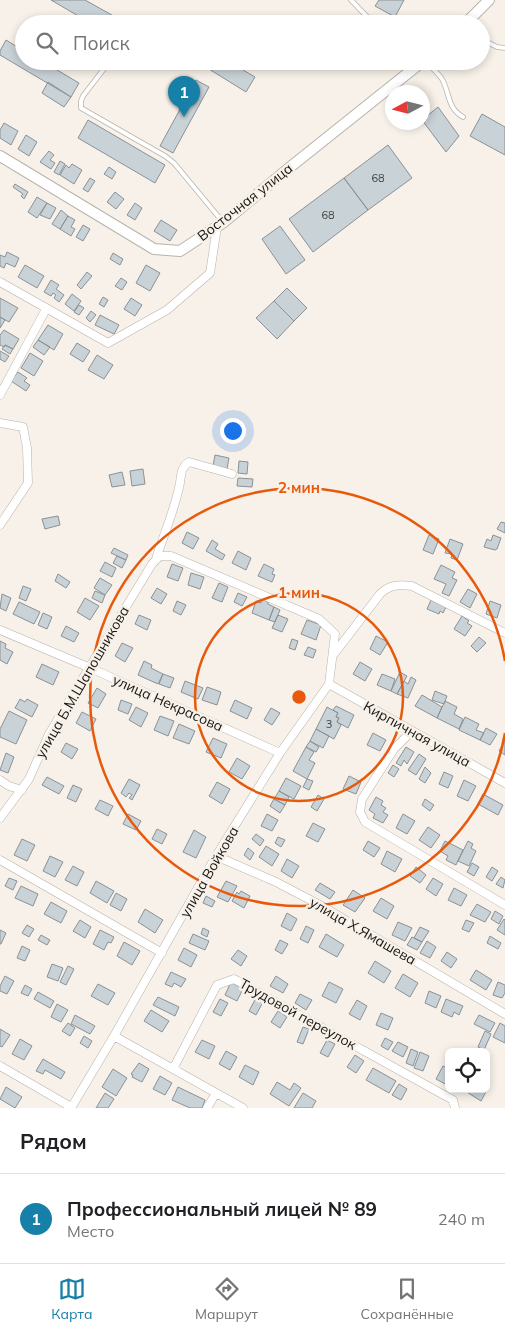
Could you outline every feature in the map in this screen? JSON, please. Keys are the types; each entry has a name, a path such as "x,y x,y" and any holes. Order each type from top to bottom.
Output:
{"street":[{"path":"472,15 484,1"},
{"name":"Восточная улица","path":"0,156 154,249 180,252 220,225 413,70"},
{"path":"0,282 108,343 167,310 210,274 220,225"},
{"path":"0,395 46,309"},
{"path":"0,423 24,427 28,483 0,525"},
{"name":"улица Б.М.Шапошникова","path":"0,818 22,790 49,734 88,667 156,559 177,497 182,469 186,463 189,462 232,474"},
{"name":"улица Войкова","path":"71,1108 162,953 216,856 280,753 329,684 335,634 319,619 171,556 166,555 156,559"},
{"path":"332,655 380,594 386,588 395,585 412,586 505,633"},
{"name":"улица Некрасова","path":"0,630 88,667 280,753"},
{"name":"Кирпичная улица","path":"329,684 505,783"},
{"path":"412,731 394,749 362,799 360,812 365,822 505,905"},
{"path":"0,780 9,786 22,790"},
{"name":"улица Х.Ямашева","path":"216,856 276,882 320,905 505,1014"},
{"path":"0,860 162,953"},
{"name":"Трудовой переулок","path":"173,1069 217,985 234,979 453,1100 455,1108"},
{"path":"114,1036 242,1108"},
{"path":"0,1066 71,1108"},
{"path":"207,1108 216,1093"}],"lane":[{"path":"351,0 365,15"},
{"path":"490,44 505,48"},
{"path":"103,70 83,96 81,108 174,163 220,225"},
{"path":"433,70 442,79 448,98 456,113 463,117"}],"building":[{"path":"51,0 85,0 112,15 77,15"},
{"path":"379,0 404,0 396,15 391,15 375,6"},
{"path":"6,40 15,46 15,64 0,55"},
{"path":"25,70 57,70 79,83 71,97"},
{"path":"211,70 243,70 255,77 246,92"},
{"path":"196,80 209,87 173,153 160,146"},
{"path":"48,82 71,97 64,107 42,93"},
{"path":"438,107 459,136 446,152 430,130 430,114"},
{"path":"482,114 505,127 505,155 470,136"},
{"path":"88,120 165,165 155,183 78,138"},
{"path":"4,123 18,131 11,145 0,138 0,130"},
{"path":"26,135 37,142 29,156 18,149"},
{"path":"388,145 412,178 368,210 344,178"},
{"path":"49,151 54,155 50,160 55,163 51,169 40,162"},
{"path":"60,161 65,164 59,175 54,172"},
{"path":"72,164 82,170 74,184 60,175 66,165 69,168"},
{"path":"109,167 116,172 112,179 104,174"},
{"path":"90,178 95,181 88,192 83,189"},
{"path":"344,178 368,210 313,252 289,219"},
{"path":"15,184 28,192 24,199 21,196 23,194 13,187"},
{"path":"115,192 124,199 116,209 107,202"},
{"path":"37,197 47,203 37,218 28,212"},
{"path":"47,203 56,208 50,219 40,215"},
{"path":"135,203 142,208 135,220 127,215"},
{"path":"61,210 68,216 60,229 52,224"},
{"path":"68,216 75,220 71,227 75,229 71,236 60,229"},
{"path":"161,220 177,230 170,241 154,231"},
{"path":"83,225 90,229 83,241 76,237"},
{"path":"280,226 305,260 286,274 262,239"},
{"path":"7,252 19,258 15,267 6,263 4,268 0,266 0,255 5,257"},
{"path":"113,253 123,259 120,265 110,259"},
{"path":"25,265 44,276 37,288 18,277"},
{"path":"146,265 160,273 150,291 136,283"},
{"path":"87,272 92,276 81,289 77,285"},
{"path":"121,278 127,282 122,290 115,286"},
{"path":"51,280 59,285 56,289 64,295 59,302 54,298 56,295 53,293 51,296 44,292"},
{"path":"287,288 307,308 294,321 274,301"},
{"path":"72,294 81,301 74,311 65,304"},
{"path":"103,297 108,300 104,307 99,304"},
{"path":"0,298 18,308 9,322 0,317"},
{"path":"131,298 142,305 135,316 124,309"},
{"path":"274,301 294,321 277,339 256,318"},
{"path":"79,305 84,308 79,315 74,312"},
{"path":"91,311 96,315 90,322 86,318"},
{"path":"100,315 119,325 114,334 95,325"},
{"path":"0,317 5,320 0,328"},
{"path":"48,325 63,334 54,350 38,340"},
{"path":"4,330 19,339 13,349 0,345 0,335"},
{"path":"38,340 50,347 44,355 33,347"},
{"path":"77,343 90,351 83,362 70,354"},
{"path":"5,345 13,349 10,354 2,349"},
{"path":"0,351 9,356 5,362 0,359"},
{"path":"30,353 43,361 34,376 21,368"},
{"path":"97,355 113,365 104,379 88,370"},
{"path":"18,372 27,378 24,381 30,385 26,391 11,381"},
{"path":"215,455 229,458 227,469 213,466"},
{"path":"239,461 248,462 247,474 238,473"},
{"path":"143,469 145,484 132,486 130,471"},
{"path":"122,472 125,485 112,487 109,475"},
{"path":"238,478 253,479 252,487 237,486"},
{"path":"58,516 60,525 45,529 42,519"},
{"path":"501,522 505,523 505,533 497,529"},
{"path":"187,532 199,538 193,549 182,543"},
{"path":"429,535 439,539 433,554 423,550"},
{"path":"493,535 501,538 495,550 484,547 487,539 491,541"},
{"path":"450,539 463,544 457,560 451,558 452,554 445,553"},
{"path":"212,540 218,544 215,549 225,555 222,560 206,551"},
{"path":"114,548 128,555 126,560 111,553"},
{"path":"238,551 251,558 246,570 232,563"},
{"path":"117,556 126,560 122,568 113,563"},
{"path":"105,562 116,568 112,577 100,571"},
{"path":"172,564 183,568 178,581 167,577"},
{"path":"264,564 274,569 272,574 275,575 272,582 258,576"},
{"path":"441,565 455,572 452,578 457,580 449,596 442,593 446,584 434,579"},
{"path":"191,573 204,577 200,589 188,585"},
{"path":"58,574 70,582 66,588 55,581"},
{"path":"100,578 112,585 105,595 94,588"},
{"path":"219,583 228,587 222,602 212,598"},
{"path":"23,586 31,589 26,601 19,598"},
{"path":"157,588 167,594 161,604 151,598"},
{"path":"468,589 477,594 470,608 460,602"},
{"path":"95,591 105,595 102,603 92,598"},
{"path":"238,593 247,597 242,606 234,602"},
{"path":"2,594 11,598 6,611 0,608"},
{"path":"85,598 99,606 90,620 77,612"},
{"path":"262,599 274,607 269,620 252,613 256,601 261,603"},
{"path":"431,600 446,607 443,613 440,611 439,614 427,609"},
{"path":"177,601 186,605 181,615 173,611"},
{"path":"490,601 501,605 497,618 486,614"},
{"path":"19,602 40,612 34,624 13,614"},
{"path":"274,607 280,610 275,622 269,620"},
{"path":"43,613 52,617 47,629 38,625"},
{"path":"139,615 151,620 147,630 135,624"},
{"path":"278,615 288,619 282,632 272,628"},
{"path":"462,616 472,626 465,636 454,629"},
{"path":"307,620 321,625 316,640 301,634"},
{"path":"66,626 79,633 74,642 61,636"},
{"path":"376,636 388,642 380,655 370,649"},
{"path":"479,637 486,643 477,652 471,646"},
{"path":"292,639 298,641 295,650 289,648"},
{"path":"0,641 6,644 5,648 13,652 7,664 0,660"},
{"path":"122,643 133,648 125,662 115,656"},
{"path":"308,647 316,650 313,658 304,655"},
{"path":"144,661 152,665 151,668 163,674 158,684 138,675"},
{"path":"360,662 372,669 365,681 353,674"},
{"path":"42,664 59,672 53,685 36,677"},
{"path":"400,672 407,676 397,694 391,691"},
{"path":"163,674 174,678 170,688 159,684"},
{"path":"382,674 395,679 391,691 377,685"},
{"path":"411,677 416,680 408,698 397,694 404,681 408,684"},
{"path":"185,681 203,688 198,699 181,692"},
{"path":"207,687 221,692 217,705 202,700"},
{"path":"97,688 106,694 98,708 88,703"},
{"path":"435,691 447,696 444,704 432,700"},
{"path":"422,695 442,707 437,718 415,706"},
{"path":"20,699 25,702 27,699 38,705 32,717 15,708"},
{"path":"121,700 132,704 128,714 118,710"},
{"path":"235,700 252,708 247,719 230,711"},
{"path":"445,701 457,707 454,714 463,719 459,729 437,718"},
{"path":"336,706 354,715 348,728 337,722 339,718 336,717 338,713 333,710"},
{"path":"136,707 148,713 141,727 129,720"},
{"path":"327,707 338,713 336,717 339,718 337,722 341,725 334,739 316,729"},
{"path":"271,708 280,713 272,725 264,720"},
{"path":"9,711 27,720 16,744 0,737 0,729"},
{"path":"82,712 96,719 90,731 76,723"},
{"path":"160,716 174,721 168,736 154,730"},
{"path":"465,717 479,724 476,730 484,733 480,740 459,730"},
{"path":"179,724 195,731 189,744 173,738"},
{"path":"486,728 497,734 490,745 480,740"},
{"path":"316,729 329,736 323,748 310,741"},
{"path":"373,733 386,740 380,751 367,745"},
{"path":"213,738 227,744 221,758 206,752"},
{"path":"505,740 505,755 499,751"},
{"path":"310,741 319,747 316,752 306,747"},
{"path":"66,743 78,749 72,759 61,752"},
{"path":"306,747 314,752 309,760 315,763 307,779 293,771"},
{"path":"406,747 414,752 407,764 404,760 401,766 396,763"},
{"path":"6,753 14,757 8,773 0,770"},
{"path":"419,754 426,759 416,775 408,770"},
{"path":"237,758 250,766 242,779 229,772"},
{"path":"393,765 399,769 394,777 388,773"},
{"path":"425,767 431,773 425,783 419,779"},
{"path":"444,772 453,776 448,788 439,784"},
{"path":"349,776 361,782 356,794 343,789"},
{"path":"47,777 64,786 59,794 42,785"},
{"path":"286,778 301,786 294,799 279,791"},
{"path":"129,779 140,785 132,800 129,798 132,795 129,793 126,797 121,793"},
{"path":"307,779 313,781 309,790 303,787"},
{"path":"464,780 476,786 468,801 457,796"},
{"path":"217,782 230,789 222,804 209,796"},
{"path":"73,785 82,789 76,802 67,798"},
{"path":"279,791 289,797 285,805 274,799"},
{"path":"483,794 503,805 498,815 478,804"},
{"path":"318,795 324,799 317,811 311,807"},
{"path":"376,797 383,801 381,805 386,808 383,812 388,815 383,823 373,818 375,814 369,810"},
{"path":"274,799 285,805 280,813 270,806"},
{"path":"425,799 434,805 430,811 422,805"},
{"path":"100,800 113,806 108,816 95,809"},
{"path":"128,814 141,821 136,830 123,824"},
{"path":"267,814 278,820 272,831 261,826"},
{"path":"403,814 415,821 407,834 396,828"},
{"path":"313,823 325,829 318,842 306,836"},
{"path":"428,827 440,835 431,848 419,840"},
{"path":"157,829 167,834 162,844 152,839"},
{"path":"194,830 206,837 196,858 183,852"},
{"path":"256,834 264,840 260,846 252,839"},
{"path":"278,837 285,840 281,847 275,843"},
{"path":"22,839 35,845 27,861 14,855"},
{"path":"368,841 380,848 374,857 363,850"},
{"path":"445,841 463,850 456,865 446,860 448,856 440,851"},
{"path":"468,841 473,844 471,848 476,851 469,866 458,861"},
{"path":"266,846 279,854 272,866 259,857"},
{"path":"248,848 254,853 250,860 244,855"},
{"path":"387,851 402,859 395,872 381,864"},
{"path":"50,856 63,862 55,877 43,871"},
{"path":"287,859 299,866 292,878 281,871"},
{"path":"472,863 479,867 474,876 467,872"},
{"path":"73,866 84,872 77,886 65,880"},
{"path":"416,867 426,875 420,883 410,876"},
{"path":"492,867 498,871 492,881 486,877"},
{"path":"501,877 505,880 503,888 496,884"},
{"path":"9,878 17,881 13,890 5,886"},
{"path":"433,878 443,884 436,896 426,889"},
{"path":"96,881 114,891 107,903 90,893"},
{"path":"226,881 237,886 228,902 217,897"},
{"path":"320,883 335,892 330,899 315,890"},
{"path":"21,886 38,894 33,906 15,898"},
{"path":"454,888 467,895 461,906 448,900"},
{"path":"353,890 365,898 355,912 343,905"},
{"path":"241,891 250,896 244,908 232,901 237,892 239,894"},
{"path":"116,893 127,899 121,911 110,905"},
{"path":"206,896 215,901 212,907 203,903"},
{"path":"381,898 394,906 387,919 373,911"},
{"path":"51,902 67,911 61,923 44,914"},
{"path":"477,904 491,912 485,922 470,915"},
{"path":"145,909 163,920 155,933 138,922"},
{"path":"495,911 503,916 499,924 491,919"},
{"path":"287,913 297,919 291,931 281,926"},
{"path":"80,920 91,927 85,938 73,931"},
{"path":"466,920 474,923 469,932 462,929"},
{"path":"505,920 505,935 497,930"},
{"path":"398,922 412,928 405,941 392,935"},
{"path":"27,925 34,929 29,937 22,933"},
{"path":"306,926 314,930 308,943 300,939"},
{"path":"420,927 429,931 422,942 414,938"},
{"path":"203,928 209,931 207,937 201,934"},
{"path":"0,930 6,933 1,944 0,944"},
{"path":"100,930 114,937 111,943 108,942 104,950 93,944"},
{"path":"193,934 209,941 205,950 189,943"},
{"path":"326,934 344,945 337,957 319,947"},
{"path":"41,935 50,940 47,945 38,940"},
{"path":"490,936 501,943 498,949 487,943"},
{"path":"412,937 422,942 417,950 407,945"},
{"path":"280,940 288,944 282,954 275,950"},
{"path":"427,941 436,947 430,958 420,953"},
{"path":"124,942 140,951 132,965 117,956"},
{"path":"22,946 30,950 25,961 17,958"},
{"path":"184,948 197,955 191,967 178,960"},
{"path":"238,950 247,956 241,966 231,959"},
{"path":"447,952 457,959 451,968 441,961"},
{"path":"375,961 391,971 384,983 368,973"},
{"path":"52,964 63,968 58,981 47,977"},
{"path":"68,966 74,969 66,985 60,982"},
{"path":"476,970 492,980 486,990 470,980"},
{"path":"171,972 186,979 181,987 174,983 172,987 165,984"},
{"path":"403,974 418,983 410,997 395,988"},
{"path":"5,976 14,981 7,994 0,991 0,986"},
{"path":"276,976 288,984 283,993 270,986"},
{"path":"231,982 243,989 237,1001 225,995"},
{"path":"329,982 343,989 336,1003 322,996"},
{"path":"498,982 505,985 505,993 502,998 493,995"},
{"path":"98,984 115,993 108,1005 91,996"},
{"path":"25,985 32,989 28,996 21,993"},
{"path":"429,991 441,996 436,1008 425,1003"},
{"path":"38,992 54,1001 50,1008 34,999"},
{"path":"300,994 312,1000 306,1010 295,1003"},
{"path":"158,997 179,1007 175,1016 153,1005"},
{"path":"256,998 263,1002 256,1015 249,1011"},
{"path":"220,999 228,1003 221,1016 213,1012"},
{"path":"446,999 463,1006 459,1015 454,1012 452,1017 441,1012"},
{"path":"357,1000 367,1006 360,1020 349,1014"},
{"path":"57,1004 68,1010 61,1022 51,1017"},
{"path":"151,1010 169,1021 162,1032 144,1021"},
{"path":"278,1011 287,1017 280,1028 271,1022"},
{"path":"381,1013 393,1018 388,1030 376,1025"},
{"path":"75,1015 95,1026 90,1034 71,1024"},
{"path":"479,1015 495,1023 490,1032 474,1024"},
{"path":"68,1023 75,1028 70,1036 62,1031"},
{"path":"500,1023 505,1026 505,1043 493,1037"},
{"path":"303,1027 309,1029 303,1044 297,1042"},
{"path":"0,1029 10,1035 2,1047 0,1046"},
{"path":"485,1031 491,1034 485,1048 478,1047"},
{"path":"84,1036 92,1041 88,1048 80,1043"},
{"path":"385,1038 393,1042 388,1050 381,1046"},
{"path":"20,1039 32,1046 24,1060 12,1054"},
{"path":"202,1040 215,1046 209,1059 195,1052"},
{"path":"327,1040 335,1044 328,1057 320,1053"},
{"path":"398,1042 408,1047 403,1057 392,1051"},
{"path":"411,1049 418,1052 413,1066 406,1063"},
{"path":"226,1051 237,1057 230,1070 219,1064"},
{"path":"420,1052 429,1056 423,1071 414,1068"},
{"path":"355,1055 364,1061 356,1073 347,1067"},
{"path":"43,1059 65,1072 61,1079 45,1070 43,1074 36,1071"},
{"path":"139,1063 149,1069 142,1082 132,1077 133,1075 131,1074"},
{"path":"245,1065 259,1072 253,1085 239,1077"},
{"path":"443,1066 445,1067 445,1084 436,1079"},
{"path":"373,1068 396,1081 389,1093 366,1080"},
{"path":"113,1069 127,1078 116,1096 102,1087"},
{"path":"160,1076 172,1083 165,1095 153,1089"},
{"path":"277,1082 290,1090 294,1083 301,1088 289,1106 270,1094"},
{"path":"399,1084 407,1089 401,1100 392,1095"},
{"path":"6,1087 22,1097 15,1108 0,1099"},
{"path":"178,1087 205,1100 202,1108 190,1108 172,1100"},
{"path":"105,1093 114,1099 108,1108 96,1108"},
{"path":"303,1093 316,1101 312,1108 294,1108"},
{"path":"468,1093 485,1093 481,1101"}],"place":[{"name":"Профессиональный лицей № 89","path":"184,117"}]}
